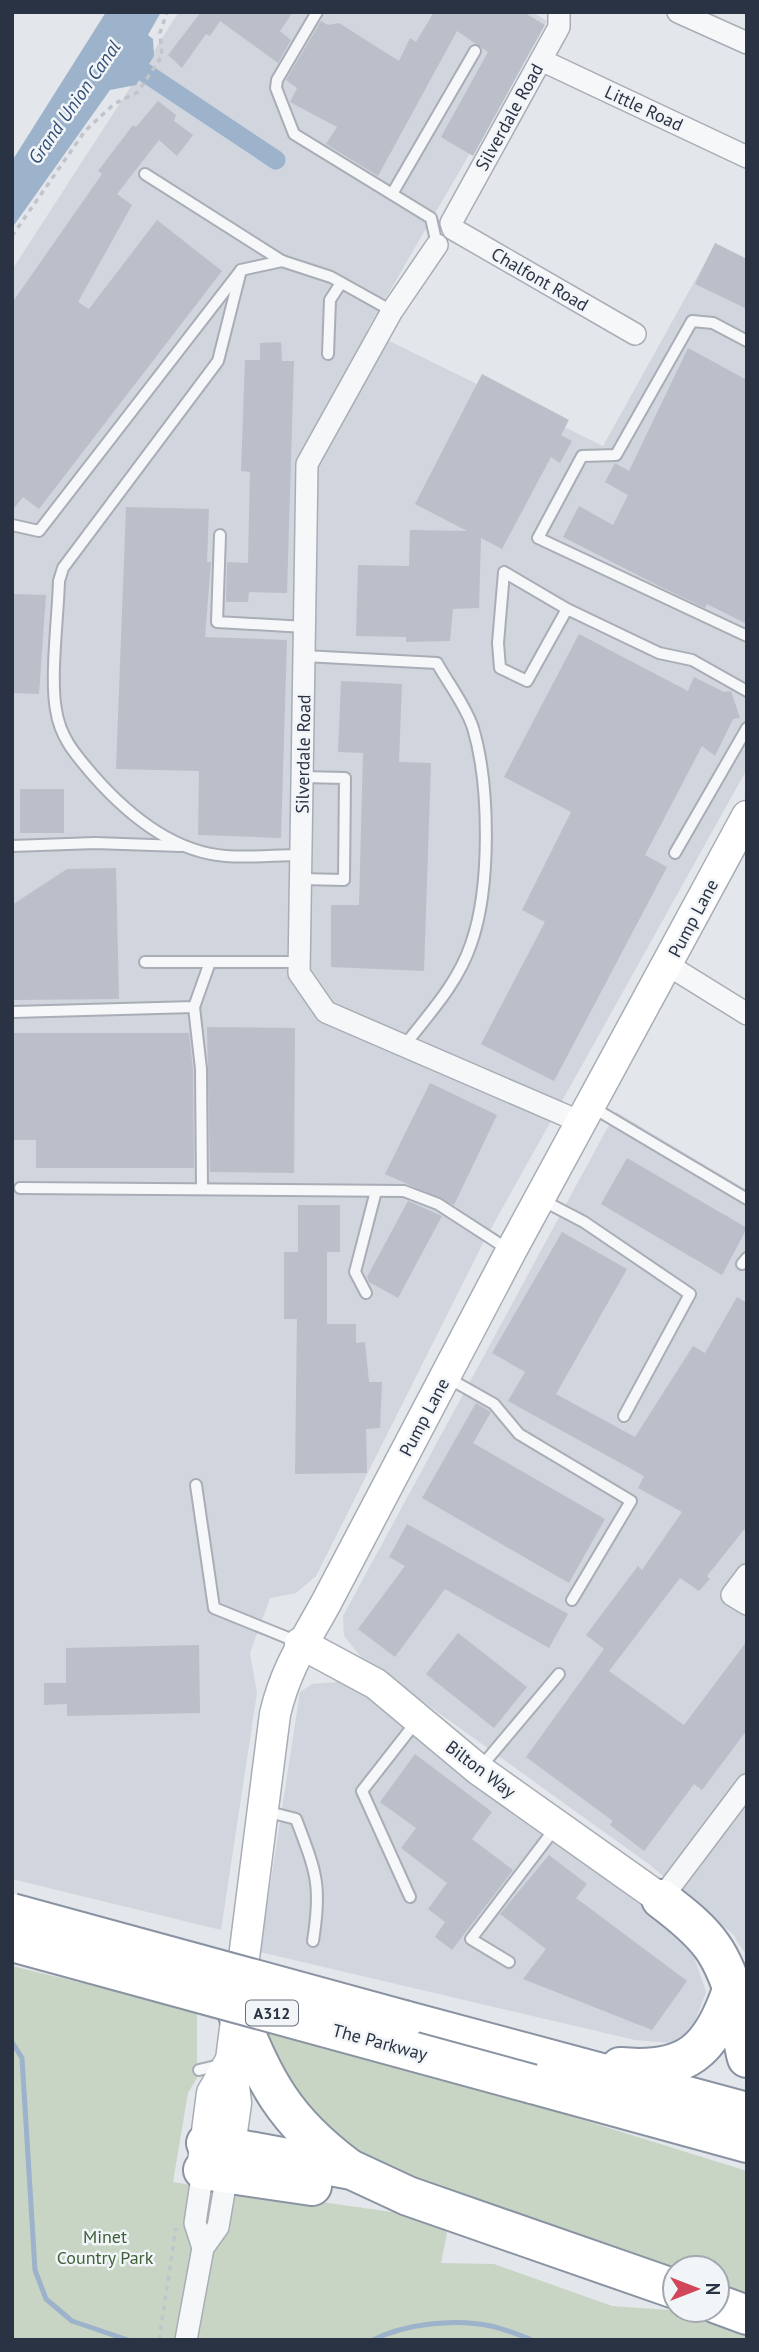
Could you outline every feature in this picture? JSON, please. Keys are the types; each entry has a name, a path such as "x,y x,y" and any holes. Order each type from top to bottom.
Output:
{"highway":[{"path":"661,1899 710,1940 724,1962 740,2012 747,2058"},
{"name":"The Parkway","path":"12,1913 546,2067 747,2143"},
{"name":"The Parkway","path":"12,1942 747,2112"},
{"path":"546,2067 632,2068 681,2062 700,2051 711,2039 732,1990"},
{"path":"237,2012 265,2079 279,2102 296,2123 352,2171 408,2196 661,2284"},
{"path":"216,2158 352,2171"},
{"path":"216,2158 408,2196"}],"street":[{"name":"Silverdale Road","path":"451,220 559,27 559,12"},
{"path":"678,12 747,43"},
{"name":"Little Road","path":"541,60 747,157"},
{"name":"Chalfont Road","path":"451,220 453,229 635,334"},
{"name":"Silverdale Road","path":"437,245 392,311 307,464 299,972 326,1012 404,1046 587,1115"},
{"name":"Pump Lane","path":"216,2158 215,2085 231,2060 275,1714 284,1680 300,1643 326,1603 511,1251 747,816"},
{"path":"668,965 747,1014"},
{"path":"747,1575 732,1595 747,1604"},
{"name":"Bilton Way","path":"300,1643 376,1684 479,1770 661,1899"},
{"path":"661,1899 747,1785"},
{"path":"188,2331 203,2248 218,2227 216,2158"}],"lane":[{"path":"317,12 277,80 276,88 294,134 430,218 437,245"},
{"path":"392,194 475,51"},
{"path":"145,174 282,261 341,283 392,311"},
{"path":"12,525 39,531 241,270 282,261"},
{"path":"184,846 146,826 108,793 71,749 61,732 55,703 59,581 66,561 218,361 241,270"},
{"path":"328,354 330,300 341,283"},
{"path":"747,341 713,323 691,321 616,455 582,456 538,538 747,636"},
{"path":"219,535 217,622 305,627"},
{"path":"566,609 527,681 500,668 498,642 504,572 566,609 659,653 691,660 747,691"},
{"path":"304,656 437,663 472,726 483,775 485,869 472,943 452,985 404,1046"},
{"path":"675,853 747,728"},
{"path":"301,879 344,880 345,778 302,777"},
{"path":"12,846 95,842 184,846 224,856 301,855"},
{"path":"145,962 299,962"},
{"path":"202,1189 201,1069 194,1007 210,962"},
{"path":"13,1012 194,1007"},
{"path":"587,1115 747,1199"},
{"path":"20,1188 404,1191 438,1203 511,1251"},
{"path":"366,1293 355,1272 376,1191"},
{"path":"540,1199 584,1222 690,1294 624,1416"},
{"path":"445,1376 494,1404 519,1434 631,1501 572,1600"},
{"path":"196,1485 214,1608 300,1643"},
{"path":"479,1770 559,1674"},
{"path":"410,1897 362,1791 418,1720"},
{"path":"262,1811 296,1819 300,1829 318,1880 319,1901 313,1941"},
{"path":"509,1962 471,1938 558,1825"},
{"path":"199,2070 231,2060"}],"path":[{"path":"12,236 85,131 114,104 138,92 162,56 160,33 167,12"},
{"path":"159,2340 172,2252"}],"shaded area":[{"path":"179,12 532,12 547,21 367,330 603,446 712,250 747,266 747,769 483,1243 316,1576 296,1593 270,1598 250,1653 257,1693 221,1930 12,1879 12,270"},
{"path":"616,1112 747,1190 747,1957 733,1934 650,1865 361,1657 344,1636 343,1616"},
{"path":"338,1682 368,1694 667,1926 692,1951 706,1992 692,2029 672,2043 635,2040 260,1952 300,1692 312,1684"}],"green space":[{"name":"Minet Country Park","path":"12,1966 197,2011 197,2078 188,2093 173,2182 256,2196 279,2196 434,2218 447,2233 441,2263 494,2264 612,2306 661,2309 661,2324 726,2324 747,2333 747,2340 12,2340"},
{"path":"253,2027 551,2110 747,2171 747,2300 731,2294 731,2254 661,2254 661,2269 385,2170 323,2138"}],"water":[{"name":"Grand Union Canal","path":"106,12 161,12 148,35 153,39 154,56 136,85 110,90 12,228 12,161"}],"building":[{"path":"201,12 293,12 280,31 291,40 278,63 220,21 210,36 206,34 182,68 168,55"},
{"path":"434,12 523,12 545,25 473,156 441,137 488,52 457,31 378,176 326,144 337,127 290,102 297,88 286,80 321,21 328,25 339,23 399,61 410,38 416,42"},
{"path":"158,101 176,115 174,121 193,135 177,156 159,140 117,194 132,205 78,302 89,309 157,220 222,271 39,509 23,497 12,511 12,303 102,174 98,171 133,125 136,127"},
{"path":"715,243 747,259 747,309 695,284"},
{"path":"281,342 282,361 294,361 287,593 249,592 248,602 226,602 227,562 248,563 250,472 241,471 245,360 260,360 260,343"},
{"path":"688,348 747,380 747,624 707,604 705,608 563,537 579,506 613,525 628,495 605,482 615,463 629,471"},
{"path":"482,374 569,420 561,435 572,441 560,463 551,457 502,549 481,538 479,608 453,609 450,641 406,642 406,637 356,636 358,565 409,566 410,530 467,531 415,504"},
{"path":"126,507 209,509 207,562 211,562 205,637 287,640 281,838 198,835 199,771 116,769"},
{"path":"12,594 46,595 39,694 12,693"},
{"path":"579,634 688,691 694,677 724,692 731,691 740,718 733,719 715,756 702,746 645,855 667,867 554,1081 481,1044 545,922 522,910 571,812 504,777"},
{"path":"341,681 402,684 399,762 431,763 424,971 331,967 331,905 359,905 363,753 338,752"},
{"path":"20,789 64,789 64,833 20,833"},
{"path":"116,868 119,999 12,1000 12,905 67,869"},
{"path":"207,1027 295,1028 294,1173 210,1172"},
{"path":"12,1033 189,1033 193,1069 194,1168 36,1168 36,1140 12,1140"},
{"path":"430,1083 497,1115 454,1205 385,1174"},
{"path":"627,1158 747,1228 722,1275 601,1204"},
{"path":"408,1201 442,1216 398,1298 369,1282 367,1277"},
{"path":"298,1205 340,1205 340,1252 327,1252 327,1324 356,1324 356,1343 365,1342 369,1382 382,1382 380,1428 366,1429 367,1473 295,1474 297,1319 284,1319 284,1252 298,1252"},
{"path":"562,1232 627,1269 556,1394 635,1437 693,1346 705,1353 737,1297 747,1303 747,1526 707,1576 710,1579 699,1591 680,1578 609,1671 684,1725 747,1641 747,1730 702,1790 694,1784 644,1851 610,1825 613,1821 526,1757 604,1649 586,1635 638,1566 642,1570 682,1512 638,1488 644,1476 508,1401 525,1372 492,1353"},
{"path":"476,1403 491,1412 473,1443 605,1519 569,1583 422,1498"},
{"path":"407,1524 568,1614 549,1648 445,1589 395,1657 358,1629 405,1566 389,1557"},
{"path":"458,1633 527,1687 494,1728 426,1674"},
{"path":"199,1645 200,1713 67,1716 67,1704 44,1705 44,1683 66,1683 66,1648"},
{"path":"415,1754 492,1812 472,1839 513,1870 452,1950 435,1937 445,1922 428,1909 447,1883 401,1848 416,1828 380,1802"},
{"path":"549,1855 587,1884 576,1898 687,1981 652,2030 523,1979 546,1949 500,1914"}],"waterway":[{"name":"Grand Union Canal","path":"123,58 276,160"},
{"path":"12,2042 22,2058 35,2270 46,2299 72,2321 128,2340"},
{"path":"373,2340 414,2326 446,2323 496,2327 532,2340"}]}
